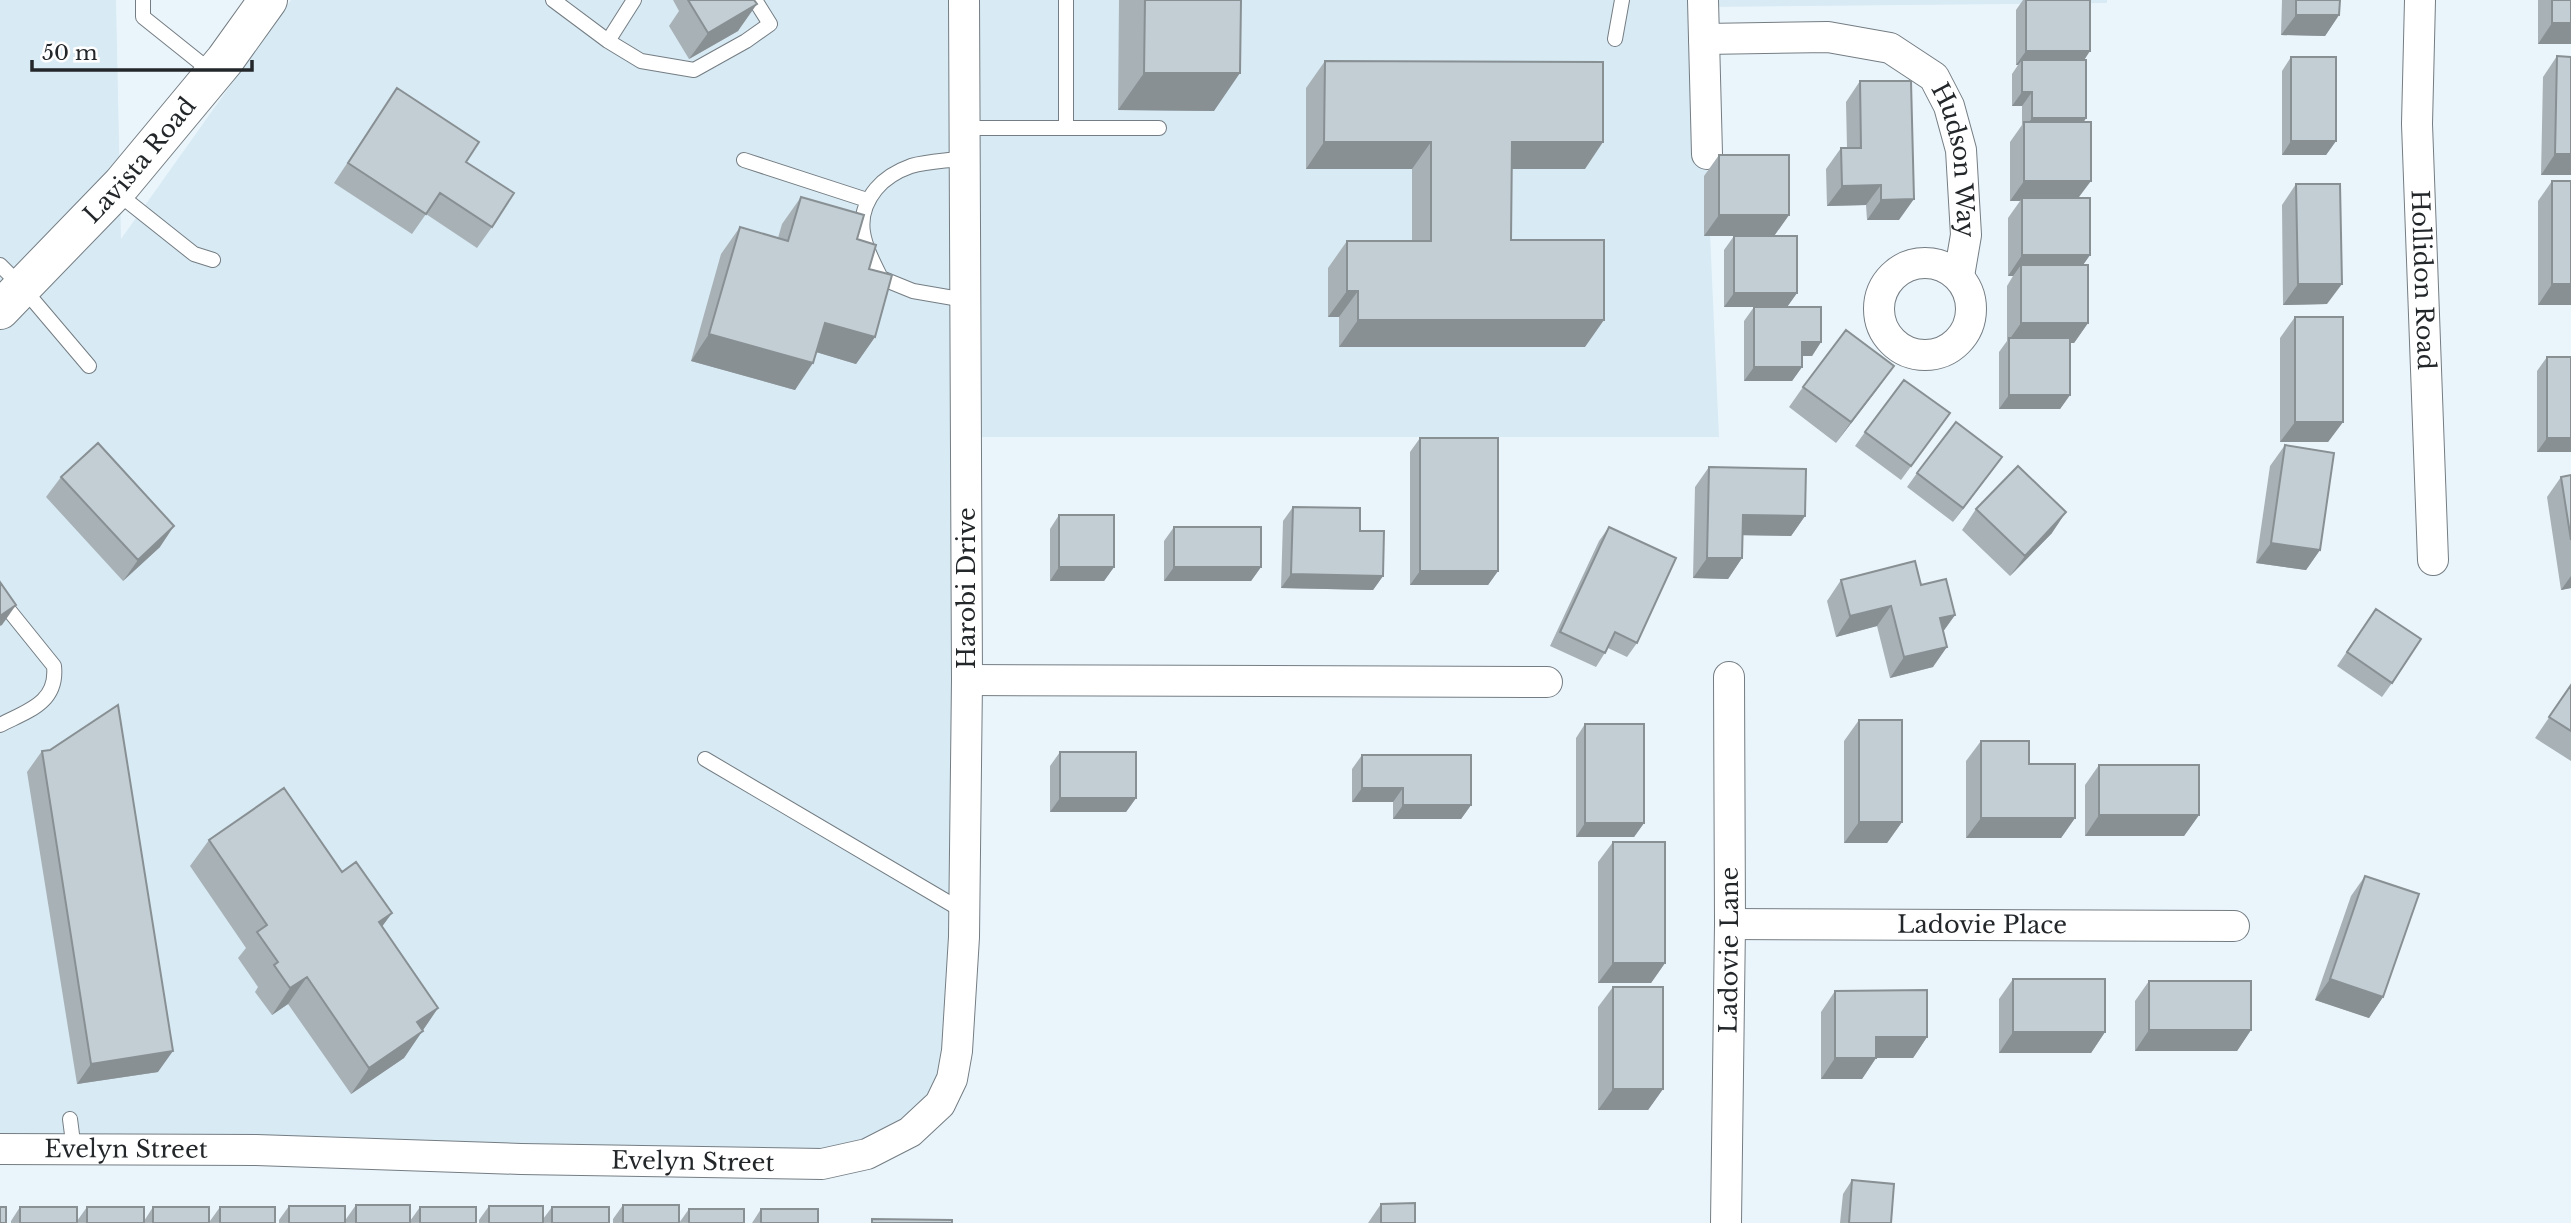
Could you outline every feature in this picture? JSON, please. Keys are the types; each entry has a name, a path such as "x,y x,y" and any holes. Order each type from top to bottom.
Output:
{"main road":[{"name":"Lavista Road","path":"7,287 115,191 214,74 268,0"}],"street":[{"name":"Harobi Drive","path":"964,0 967,681 1547,682"},
{"path":"1703,0 1707,154"},
{"name":"Hollidon Road","path":"2420,0 2417,124 2433,560"},
{"name":"Hudson Way","path":"1704,39 1828,37 1890,48 1934,77 1949,106 1961,150 1966,235 1959,276"},
{"name":"Ladovie Lane","path":"1726,1223 1730,677"},
{"name":"Evelyn Street","path":"0,1149 256,1150 521,1159 822,1164 867,1154 910,1132 940,1104 952,1079 957,1051 965,912 967,681"},
{"name":"Ladovie Place","path":"1730,924 2234,926"}],"lane":[{"path":"143,0 143,17 214,74"},
{"path":"553,0 608,41 641,61 694,69 746,41 770,24 755,0"},
{"path":"608,41 634,0"},
{"path":"1066,0 1066,128"},
{"path":"1615,39 1622,0"},
{"path":"965,128 1159,128"},
{"path":"965,158 912,166 884,178 867,200 860,219 867,250 881,278 913,291 965,300"},
{"path":"744,160 867,200"},
{"path":"115,191 194,254 213,260"},
{"path":"7,287 89,366"},
{"path":"0,598 54,666 55,679 51,693 37,705 0,725"},
{"path":"705,759 965,912"},
{"path":"69,1119 74,1150"}],"shaded area":[{"path":"0,0 116,0 121,239 291,0 2107,0 2107,3 1700,7 1719,437 977,437 943,1080 862,1162 0,1150"}],"building":[{"path":"688,0 754,0 757,4 708,33"},
{"path":"1145,0 1241,0 1240,73 1144,73"},
{"path":"2026,0 2090,0 2090,51 2026,51"},
{"path":"2296,0 2340,0 2339,15 2296,15"},
{"path":"2552,0 2571,0 2571,23 2552,23"},
{"path":"2557,56 2571,57 2571,154 2555,154"},
{"path":"2291,57 2336,57 2336,141 2291,141"},
{"path":"2022,60 2086,60 2086,118 2032,118 2032,92 2022,92"},
{"path":"1325,61 1603,62 1603,142 1512,142 1511,240 1604,240 1604,320 1358,320 1358,291 1347,291 1347,241 1431,241 1431,142 1324,142"},
{"path":"1860,81 1911,81 1914,199 1881,200 1881,185 1842,186 1841,148 1861,148"},
{"path":"397,88 479,142 466,162 514,193 492,227 440,193 426,214 348,163"},
{"path":"2024,122 2091,122 2091,181 2024,181"},
{"path":"1719,155 1789,155 1789,215 1719,215"},
{"path":"2552,181 2571,181 2571,284 2552,284"},
{"path":"2296,184 2340,184 2342,284 2298,284"},
{"path":"801,197 864,215 857,239 876,245 869,269 892,275 875,337 825,323 813,363 709,334 740,227 788,241"},
{"path":"2022,198 2090,198 2090,255 2022,255"},
{"path":"1734,236 1797,236 1797,293 1734,293"},
{"path":"2021,265 2088,265 2088,323 2021,323"},
{"path":"1754,307 1821,307 1821,342 1802,342 1802,367 1754,367"},
{"path":"2295,317 2343,317 2343,422 2295,422"},
{"path":"1846,330 1894,366 1851,422 1803,387"},
{"path":"2009,338 2070,338 2070,395 2009,395"},
{"path":"2547,357 2571,357 2571,438 2547,438"},
{"path":"1904,380 1950,413 1911,466 1865,432"},
{"path":"1956,422 2002,457 1963,508 1917,473"},
{"path":"1420,438 1498,438 1498,571 1420,571"},
{"path":"98,443 174,526 138,560 61,477"},
{"path":"2285,445 2334,453 2320,550 2271,543"},
{"path":"2018,466 2066,512 2025,556 1976,509"},
{"path":"1709,467 1806,469 1805,516 1743,515 1742,558 1707,558"},
{"path":"2571,475 2571,540 2561,477"},
{"path":"1293,507 1360,508 1360,531 1384,531 1383,576 1291,574"},
{"path":"1059,515 1114,515 1114,567 1059,567"},
{"path":"1174,527 1261,527 1261,567 1174,567"},
{"path":"1609,527 1676,558 1637,643 1615,632 1605,653 1560,632"},
{"path":"1915,561 1921,585 1946,579 1955,615 1940,618 1947,647 1904,657 1891,606 1850,616 1841,580"},
{"path":"0,582 16,605 0,616"},
{"path":"2376,609 2421,639 2392,683 2347,652"},
{"path":"2571,685 2571,731 2549,717"},
{"path":"118,705 173,1051 91,1064 42,751 50,750"},
{"path":"1859,720 1902,720 1902,822 1859,822"},
{"path":"1585,724 1644,724 1644,823 1585,823"},
{"path":"1981,741 2029,741 2029,764 2075,764 2075,818 1981,818"},
{"path":"1060,752 1136,752 1136,798 1060,798"},
{"path":"1362,755 1471,755 1471,805 1403,805 1403,788 1362,788"},
{"path":"2099,765 2199,765 2199,815 2099,815"},
{"path":"284,788 342,872 356,862 392,913 379,922 438,1008 417,1022 423,1031 369,1068 307,977 290,988 274,965 278,962 257,932 267,925 209,840"},
{"path":"1613,842 1665,842 1665,963 1613,963"},
{"path":"2365,876 2419,894 2383,997 2330,979"},
{"path":"2013,979 2105,979 2105,1032 2013,1032"},
{"path":"2149,981 2251,981 2251,1030 2149,1030"},
{"path":"1613,987 1663,987 1663,1089 1613,1089"},
{"path":"1927,990 1927,1037 1876,1037 1876,1058 1835,1058 1835,991"},
{"path":"1852,1180 1894,1184 1891,1223 1849,1223"},
{"path":"1415,1203 1415,1223 1381,1223 1381,1204"},
{"path":"356,1205 410,1205 410,1223 356,1223"},
{"path":"623,1205 679,1205 679,1223 623,1223"},
{"path":"289,1206 345,1206 345,1223 289,1223"},
{"path":"489,1206 543,1206 543,1223 489,1223"},
{"path":"0,1207 6,1207 6,1223 0,1223"},
{"path":"20,1207 77,1207 77,1223 20,1223"},
{"path":"87,1207 144,1207 144,1223 87,1223"},
{"path":"153,1207 209,1207 209,1223 153,1223"},
{"path":"220,1207 275,1207 275,1223 220,1223"},
{"path":"420,1207 476,1207 476,1223 420,1223"},
{"path":"552,1207 609,1207 609,1223 552,1223"},
{"path":"689,1209 744,1209 744,1223 689,1223"},
{"path":"761,1209 818,1209 818,1223 761,1223"},
{"path":"872,1219 952,1220 952,1223 872,1223"}]}
